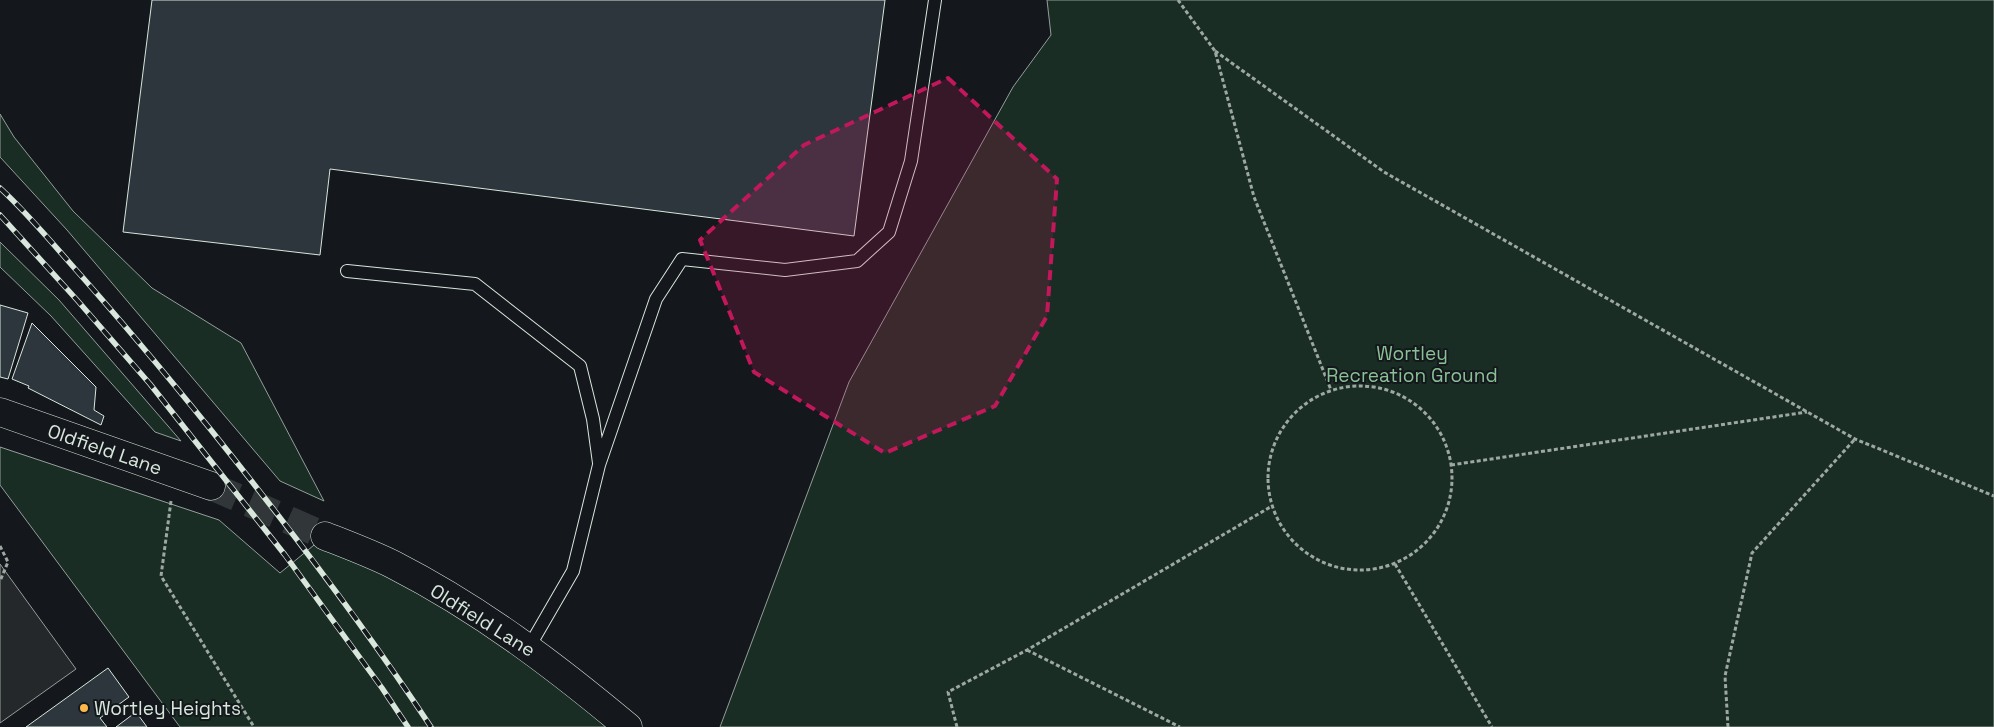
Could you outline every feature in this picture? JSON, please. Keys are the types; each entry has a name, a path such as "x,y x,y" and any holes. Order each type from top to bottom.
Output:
{"street":[{"name":"Oldfield Lane","path":"0,412 211,486"},
{"name":"Oldfield Lane","path":"324,536 394,565 466,605 573,681 628,727"}],"lane":[{"path":"529,648 573,571 599,465 656,299 682,260 785,270 857,261 889,232 911,161 935,0"},
{"path":"347,271 475,284 580,366 592,419 599,465"}],"path":[{"path":"1178,0 1215,52 1384,172 1855,438 1994,496"},
{"path":"1215,52 1254,197 1331,390"},
{"path":"1356,386 1380,388 1406,398 1427,415 1443,438 1451,464 1451,492 1442,519 1430,538 1420,548 1395,564 1370,570 1344,569 1319,561 1299,547 1283,529 1272,506 1268,478 1272,450 1282,429 1296,412 1312,399 1331,390 1356,386"},
{"path":"1451,464 1807,412"},
{"path":"1728,727 1725,676 1752,553 1855,438"},
{"path":"175,473 161,576 254,727"},
{"path":"957,727 948,692 1027,650 1272,506"},
{"path":"0,546 8,562 0,581"},
{"path":"1395,564 1492,727"},
{"path":"1027,650 1180,727"}],"highlighted area":[{"path":"948,78 1057,179 1047,316 995,406 885,453 754,372 700,240 804,145"}],"green space":[{"name":"Wortley Recreation Ground","path":"1047,0 1994,0 1994,727 720,727 849,382 1013,87 1051,35"},
{"path":"0,114 14,137 73,211 152,288 241,343 324,501 280,481 67,230 0,157"},
{"path":"0,242 59,300 181,441 155,432 51,316 0,267"},
{"path":"0,447 219,520 280,573 325,536 394,565 628,727 180,727 0,485"}],"shaded area":[{"path":"0,564 76,669 0,723"}],"building":[{"path":"152,0 885,0 854,236 330,169 320,255 123,232"},
{"path":"0,305 28,313 8,379 0,377"},
{"path":"32,323 96,387 94,410 104,416 101,425 28,388 29,386 12,379"},
{"name":"Wortley Heights","path":"108,668 129,697 100,718 107,727 26,727"},
{"name":"Wortley Heights","path":"136,712 147,727 116,727"}],"tunnel":[{"path":"211,486 325,536"}],"railway":[{"path":"0,188 36,224 105,303 211,430 324,576 379,651 431,727"},
{"path":"0,215 150,384 285,555 382,688 408,727"}],"place":[{"name":"Wortley Heights","path":"84,708"}]}
